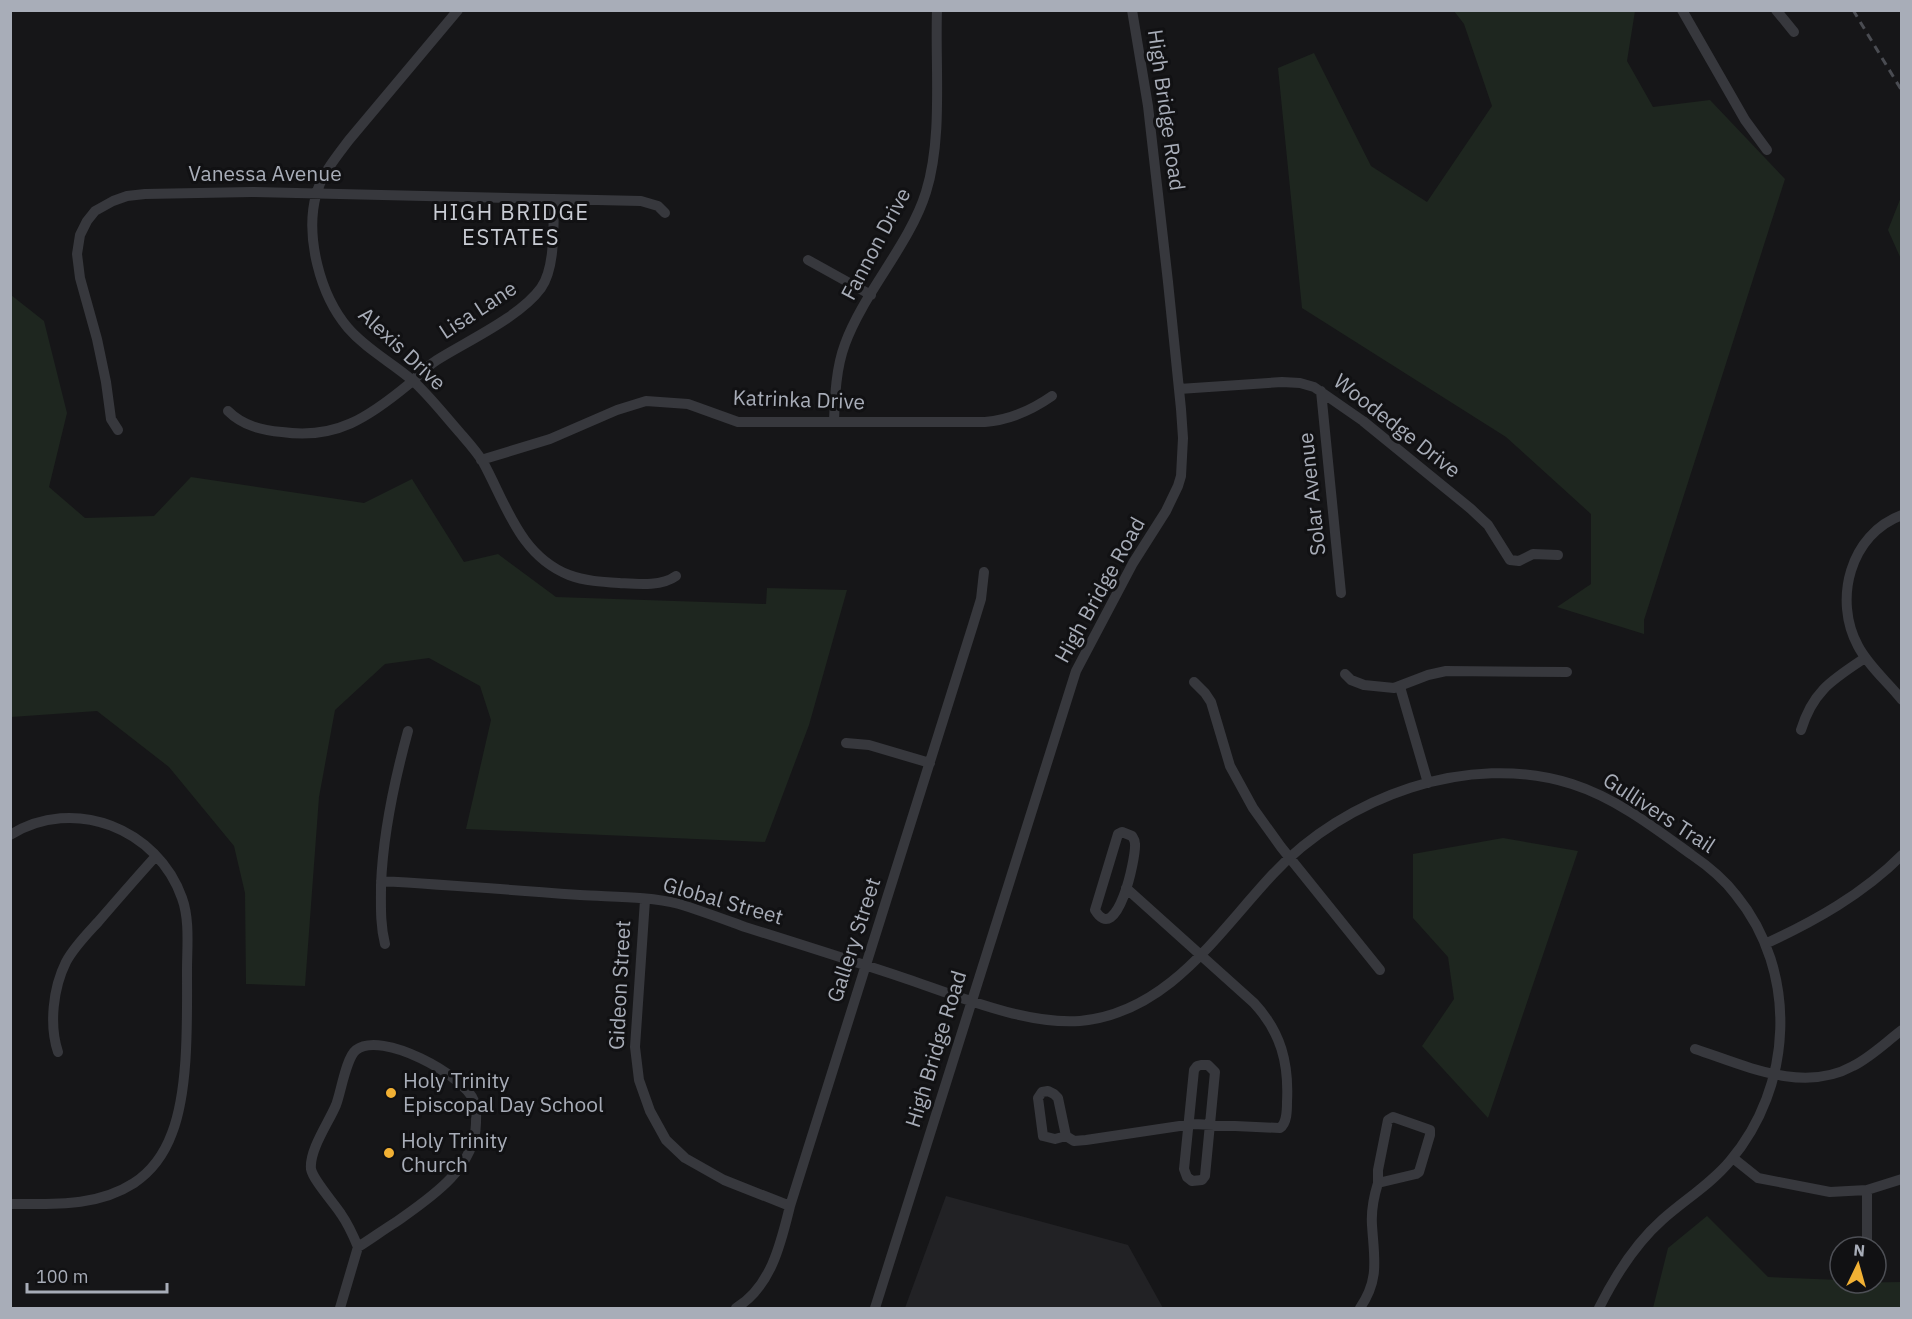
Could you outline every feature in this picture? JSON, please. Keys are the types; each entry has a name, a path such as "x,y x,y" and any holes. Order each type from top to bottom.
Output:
{"street":[{"name":"Alexis Drive","path":"458,10 349,140 336,157 316,194 313,220 314,242 321,279 330,300 349,328 363,342 413,381 481,460 512,523 532,548 557,569 579,578 620,583 659,583 676,576"},
{"name":"Fannon Drive","path":"834,421 837,384 844,348 916,214 929,180 936,124 937,10"},
{"name":"High Bridge Road","path":"875,1308 1076,671 1133,563 1166,511 1178,486 1183,462 1179,389 1152,138 1132,10"},
{"path":"1682,10 1745,120 1767,150"},
{"path":"1776,10 1794,32"},
{"name":"Vanessa Avenue","path":"118,430 111,420 98,339 77,254 80,234 87,221 100,207 113,201 145,194 252,192 641,201 658,206 665,213"},
{"name":"Lisa Lane","path":"228,411 242,422 254,427 297,434 338,429 363,418 413,381 434,362 514,313 541,289 549,267 554,199"},
{"path":"808,260 871,295"},
{"name":"Woodedge Drive","path":"1179,389 1293,382 1309,385 1363,421 1471,509 1488,525 1510,560 1519,561 1533,554 1558,555"},
{"name":"Solar Avenue","path":"1321,391 1341,593"},
{"name":"Katrinka Drive","path":"481,460 550,439 617,410 646,401 688,404 738,422 995,421 1022,413 1052,396"},
{"path":"1902,515 1881,526 1860,548 1851,571 1846,604 1852,635 1865,658 1902,700"},
{"name":"Gallery Street","path":"736,1308 748,1299 775,1259 981,599 984,572"},
{"path":"1801,730 1815,697 1830,683 1865,658"},
{"path":"1345,674 1351,680 1364,685 1400,687 1419,678 1446,671 1567,672"},
{"path":"1194,682 1211,702 1230,766 1261,820 1380,970"},
{"path":"1400,687 1428,783"},
{"path":"385,944 381,920 381,881 386,826 408,731"},
{"path":"846,743 868,745 930,763"},
{"name":"Gullivers Trail","path":"972,1001 1028,1017 1056,1021 1103,1017 1126,1010 1152,997 1176,979 1201,955 1290,857 1325,831 1358,811 1405,790 1467,775 1528,774 1572,784 1608,799 1652,827 1716,874 1738,896 1749,912 1765,944 1774,971 1780,1020 1780,1052 1775,1075 1760,1116 1733,1158 1716,1177 1659,1222 1641,1242 1618,1272 1599,1308"},
{"path":"10,834 31,825 77,818 97,820 126,830 156,856 168,870 183,901 187,930 187,992 182,1087 178,1115 168,1144 152,1167 135,1182 110,1195 73,1203 10,1204"},
{"path":"1122,832 1127,832 1135,841 1126,888 1116,913 1109,919 1098,916 1095,910 1118,834 1122,832"},
{"path":"58,1052 54,1034 54,1016 58,988 66,962 156,856"},
{"path":"1765,944 1837,907 1901,856"},
{"name":"Global Street","path":"381,881 680,904 972,1001"},
{"path":"1066,1136 1074,1141 1086,1140 1188,1124 1280,1128 1284,1125 1287,1106 1285,1056 1277,1035 1264,1014 1126,888"},
{"name":"Gideon Street","path":"645,900 635,1047 639,1080 650,1111 666,1140 685,1158 724,1180 790,1206"},
{"path":"1695,1049 1775,1075 1819,1077 1842,1071 1870,1055 1902,1030"},
{"path":"340,1308 358,1247 413,1210 442,1186 467,1157 476,1133 474,1100 464,1087 424,1059 402,1049 386,1046 364,1045 352,1053 337,1104 312,1158 312,1172 343,1216 358,1247"},
{"path":"1208,1065 1215,1072 1205,1176 1202,1180 1192,1181 1187,1177 1184,1169 1188,1124 1194,1070 1197,1066 1208,1065"},
{"path":"1360,1308 1370,1290 1376,1265 1372,1211 1388,1120 1393,1117 1430,1130 1419,1172 1378,1183"},
{"path":"1733,1158 1755,1177 1830,1192 1866,1190 1902,1179"},
{"path":"1866,1190 1867,1235"}],"shaded area":[{"path":"1454,11 1635,11 1627,61 1653,107 1710,100 1785,179 1644,620 1644,634 1557,607 1591,584 1591,514 1506,437 1302,308 1278,68 1314,53 1371,166 1427,202 1492,106 1464,24"},
{"path":"1901,197 1901,259 1888,230"},
{"path":"11,295 44,321 67,413 49,487 85,518 154,516 191,477 364,503 412,479 464,562 498,554 556,597 766,604 767,588 847,590 809,725 765,842 466,829 491,720 480,686 429,658 385,664 335,710 319,797 305,986 246,984 245,893 234,846 169,767 97,711 11,717"},
{"path":"1503,838 1578,851 1488,1118 1422,1046 1454,999 1448,957 1413,918 1413,854"},
{"path":"946,1196 1128,1245 1163,1308 905,1308"},
{"path":"1707,1216 1768,1277 1828,1280 1828,1295 1888,1295 1888,1282 1901,1282 1901,1308 1653,1308 1668,1248"}],"railway":[{"path":"1853,10 1902,91"}],"place":[{"name":"Holy Trinity Episcopal Day School","path":"391,1093"},
{"name":"Holy Trinity Church","path":"389,1153"}],"district":[{"name":"HIGH BRIDGE ESTATES","path":"511,224"}]}
